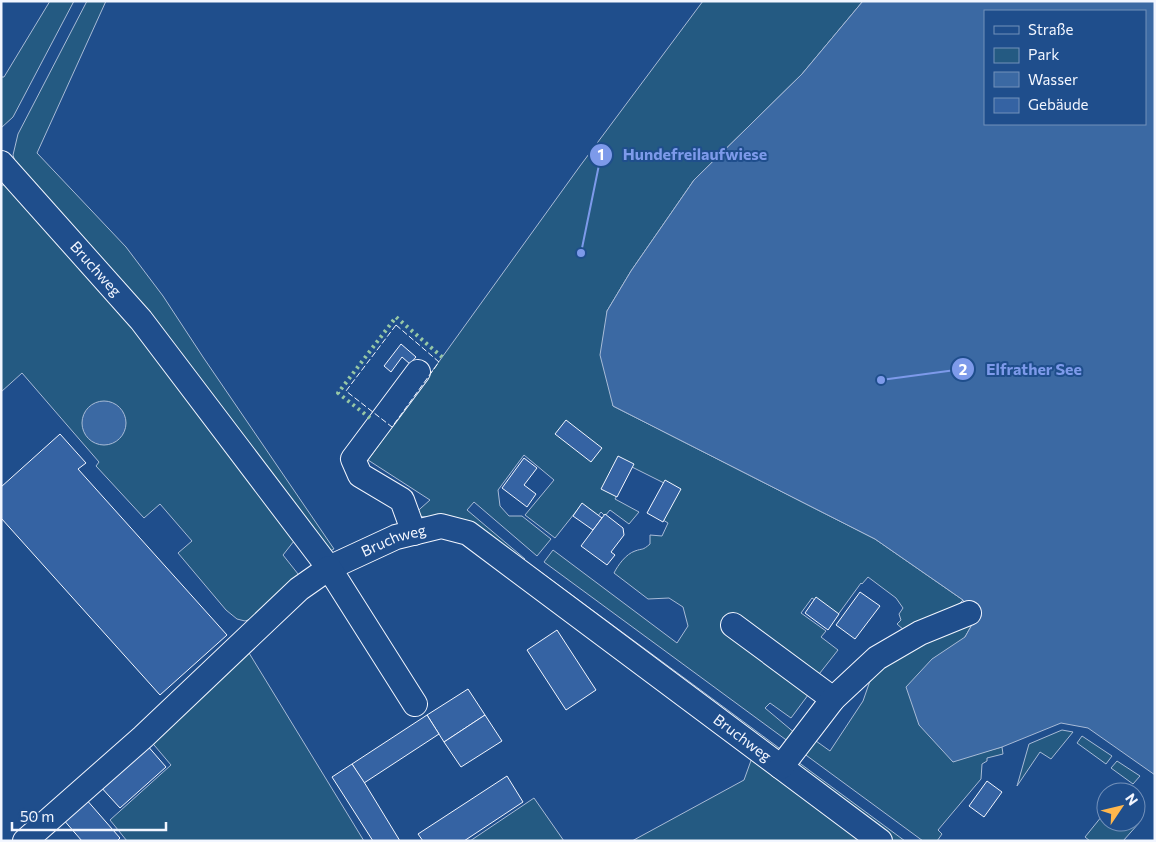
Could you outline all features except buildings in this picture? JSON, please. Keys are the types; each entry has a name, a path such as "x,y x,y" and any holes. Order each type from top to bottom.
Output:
{"street":[{"name":"Bruchweg","path":"1,163 141,320 329,568 396,536 441,526 468,533 880,841"},
{"path":"414,533 402,500 360,475 353,459 418,372"},
{"path":"25,841 143,737 299,589 329,568 415,704"},
{"path":"781,767 833,699 877,658 920,633 969,613"},
{"path":"733,625 833,699"}],"green space":[{"path":"50,1 74,1 13,117 1,128 1,77 4,77"},
{"path":"87,1 106,1 37,153 126,247 163,296 334,549 330,551 17,168 13,155 18,134"},
{"path":"703,1 863,1 802,74 694,180 631,271 607,311 613,406 875,539 963,600 959,604 905,631 897,624 901,620 899,614 903,608 896,598 868,577 861,583 837,616 812,598 801,613 826,631 821,637 838,650 816,678 811,691 791,718 770,703 765,708 796,734 789,742 544,562 553,550 677,643 688,626 683,607 669,598 648,599 614,573 628,555 650,544 650,535 662,536 668,523 650,512 664,483 632,467 615,499 639,512 629,524 610,510 605,516 601,512 598,516 582,504 555,538 525,515 554,480 524,455 498,490 500,506 509,516 522,516 551,539 537,556 474,502 467,510 525,559 519,566 460,519 412,516 430,500 368,460 580,166"},
{"path":"1,185 9,185 142,334 294,541 283,555 302,579 254,618 245,621 237,619 226,610 178,553 192,541 160,504 144,518 96,466 99,462 22,373 1,392"},
{"path":"538,570 905,841 890,841 533,577"},
{"path":"974,621 965,637 983,752 1002,747 1003,754 987,758 987,761 982,764 981,779 938,830 942,834 937,841 923,841 799,750 809,736 830,751 863,701 871,678 888,661"},
{"path":"246,648 364,841 127,841 110,820 171,765 149,739"},
{"path":"1062,730 1073,732 1051,759 1040,752 1017,786 1029,744"},
{"path":"1082,736 1112,756 1106,764 1077,743"},
{"path":"753,755 865,841 632,841 744,780"},
{"path":"1117,761 1140,776 1135,782 1130,782 1111,768"},
{"path":"534,798 564,841 470,841"},
{"path":"1096,823 1096,832 1131,832 1123,841 1090,841 1085,837"}],"water":[{"path":"863,1 1155,1 1155,775 1088,728 1061,723 1002,747 953,762 919,725 906,687 932,659 965,637 974,621 963,600 875,539 613,406 600,355 607,311 631,271 694,180 802,74"},
{"path":"108,401 120,407 125,414 125,432 120,439 113,444 100,445 92,442 85,435 82,419 85,411 92,404"}],"hedge":[{"path":"370,418 338,393 396,317 442,357"}],"fence":[{"path":"396,325 439,362 392,427 346,391 396,325"}],"place":[{"name":"Hundefreilaufwiese","path":"581,253"},
{"name":"Elfrather See","path":"881,380"}]}
